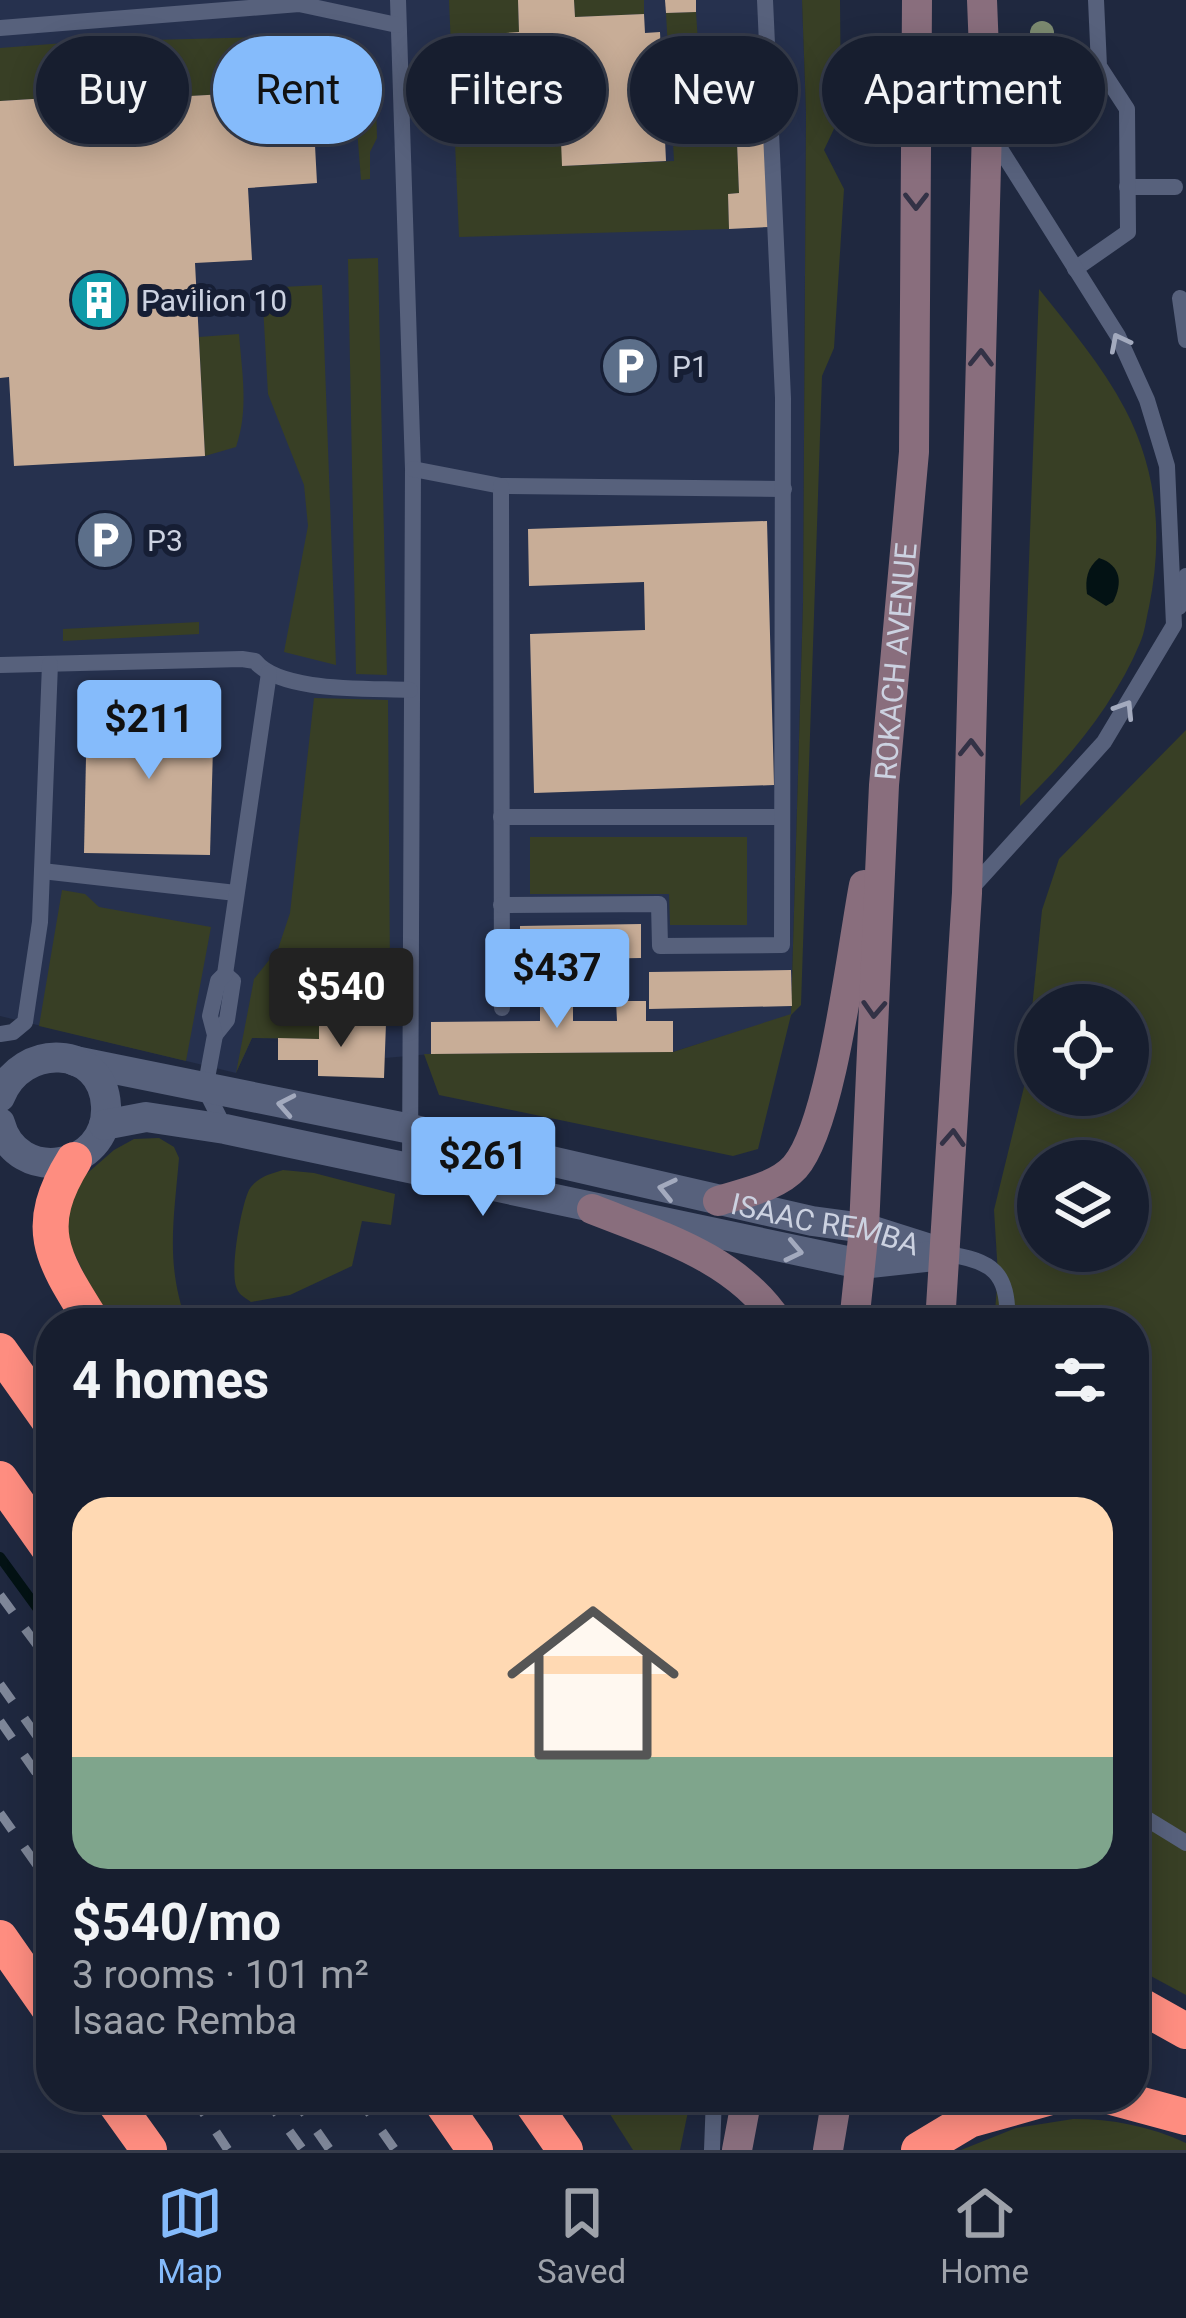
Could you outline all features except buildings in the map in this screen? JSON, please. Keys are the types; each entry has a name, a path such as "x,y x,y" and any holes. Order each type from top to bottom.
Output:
{"highway":[{"path":"74,1160 52,1199 50,1236 57,1260 84,1308"},
{"path":"0,1352 36,1403"},
{"path":"0,1479 36,1530"},
{"path":"0,1938 36,1990"},
{"path":"1149,2013 1186,2031"},
{"path":"1149,2089 1186,2103"},
{"path":"1149,2107 1186,2117"},
{"path":"122,2112 149,2150"},
{"path":"448,2112 475,2150"},
{"path":"541,2112 559,2141"},
{"path":"919,2150 969,2120 998,2112"}],"main road":[{"name":"ROKACH AVENUE","path":"856,1308 864,1228 884,784 914,452 917,0"},
{"path":"982,0 983,36"},
{"path":"941,1308 967,892 987,144"},
{"path":"718,1201 770,1184 790,1172 812,1134 835,1053 884,784"},
{"path":"592,1209 716,1262 745,1283 766,1308"},
{"path":"737,2150 744,2112"},
{"path":"828,2150 834,2112"}],"street":[{"path":"0,1123 12,1147 41,1164 74,1160 98,1139 104,1125 104,1095 88,1069 75,1061 44,1057 5,1077"},
{"name":"ISAAC REMBA","path":"75,1061 411,1129 718,1201 864,1228 946,1255"},
{"name":"ISAAC REMBA","path":"104,1125 146,1117 225,1129 861,1264 946,1255"}],"lane":[{"path":"398,0 413,469 410,1169"},
{"path":"501,905 659,904 660,946 782,945 784,489 765,0"},
{"path":"1076,269 1128,232 1126,109 1099,66 1096,0"},
{"path":"0,28 299,2 398,25"},
{"path":"998,144 1118,336 1147,400 1166,466 1174,625"},
{"path":"1127,187 1175,187"},
{"path":"1180,298 1186,340"},
{"path":"413,469 501,486 784,489"},
{"path":"501,486 502,1008"},
{"path":"967,892 1104,742 1174,625 1186,576"},
{"path":"0,665 242,658 255,661 269,673 331,688 410,690"},
{"path":"0,1034 13,1032 25,1022 40,922 50,664"},
{"path":"225,1129 210,1016 218,981 225,974 269,673"},
{"path":"501,817 781,818"},
{"path":"42,871 236,893"},
{"path":"219,1092 225,1129"},
{"path":"946,1255 990,1265 1004,1289 1006,1308"},
{"path":"1149,1820 1186,1843"},
{"path":"712,2150 713,2112"}],"shaded area":[{"path":"0,0 802,0 806,112 803,603 791,1015 673,1052 385,1058 385,1023 320,1022 319,1039 252,1038 236,1073 0,1016"},
{"path":"1099,558 1112,565 1119,582 1113,602 1106,606 1087,594 1088,574"}],"green space":[{"path":"449,0 518,0 519,32 451,36"},
{"path":"574,0 644,0 644,14 575,17"},
{"path":"802,0 840,0 840,36 822,36 822,144 827,144 824,150 844,189 834,348 822,376 801,1005 791,1015 758,1149 733,1156 439,1095 424,1054 673,1052 791,1014 803,603 806,112"},
{"path":"696,12 698,36 667,36 666,13"},
{"path":"213,38 213,95 189,96 189,39"},
{"path":"36,45 36,99 0,101 0,48"},
{"path":"358,144 374,144 370,179 361,180"},
{"path":"455,144 561,144 563,166 674,161 673,144 737,144 739,193 728,194 729,229 459,237"},
{"path":"378,258 387,675 356,674 348,259"},
{"path":"322,285 336,665 284,652 308,526 304,485 268,394 262,288"},
{"path":"1039,289 1106,377 1136,433 1151,481 1156,556 1144,630 1129,666 1088,731 1020,806"},
{"path":"239,334 244,391 240,433 236,447 205,456 199,337"},
{"path":"199,622 199,634 63,641 63,629"},
{"path":"314,698 388,700 390,972 386,1023 320,1022 319,1039 252,1038 236,1073 254,979 278,949 290,913"},
{"path":"1186,730 1186,1995 1149,1975 1149,1308 995,1308 994,1210 1017,1116 1149,1116 1149,984 1034,984 1042,910 1059,859"},
{"path":"530,837 747,837 747,925 670,925 669,894 530,894"},
{"path":"62,890 85,894 99,907 211,927 186,1061 39,1026"},
{"path":"159,1138 174,1147 179,1158 173,1261 182,1308 101,1308 64,1232 75,1184 134,1139"},
{"path":"283,1170 395,1194 391,1225 362,1221 352,1266 290,1295 251,1302 239,1293 235,1281 243,1210 256,1182"},
{"path":"609,2112 688,2112 680,2150 633,2150"},
{"path":"1073,2119 1145,2128 1186,2143 1186,2150 961,2150 1016,2128"}],"waterway":[{"path":"0,1557 36,1606"}],"railway":[{"path":"0,1595 36,1644"},
{"path":"0,1684 36,1735"},
{"path":"0,1721 36,1773"},
{"path":"0,1813 36,1864"},
{"path":"203,2112 228,2150"},
{"path":"276,2112 303,2150"},
{"path":"303,2112 330,2150"},
{"path":"368,2112 395,2150"}],"place":[{"name":"Pavilion 10","path":"99,300"},
{"name":"P1","path":"630,366"},
{"name":"P3","path":"105,540"}]}
